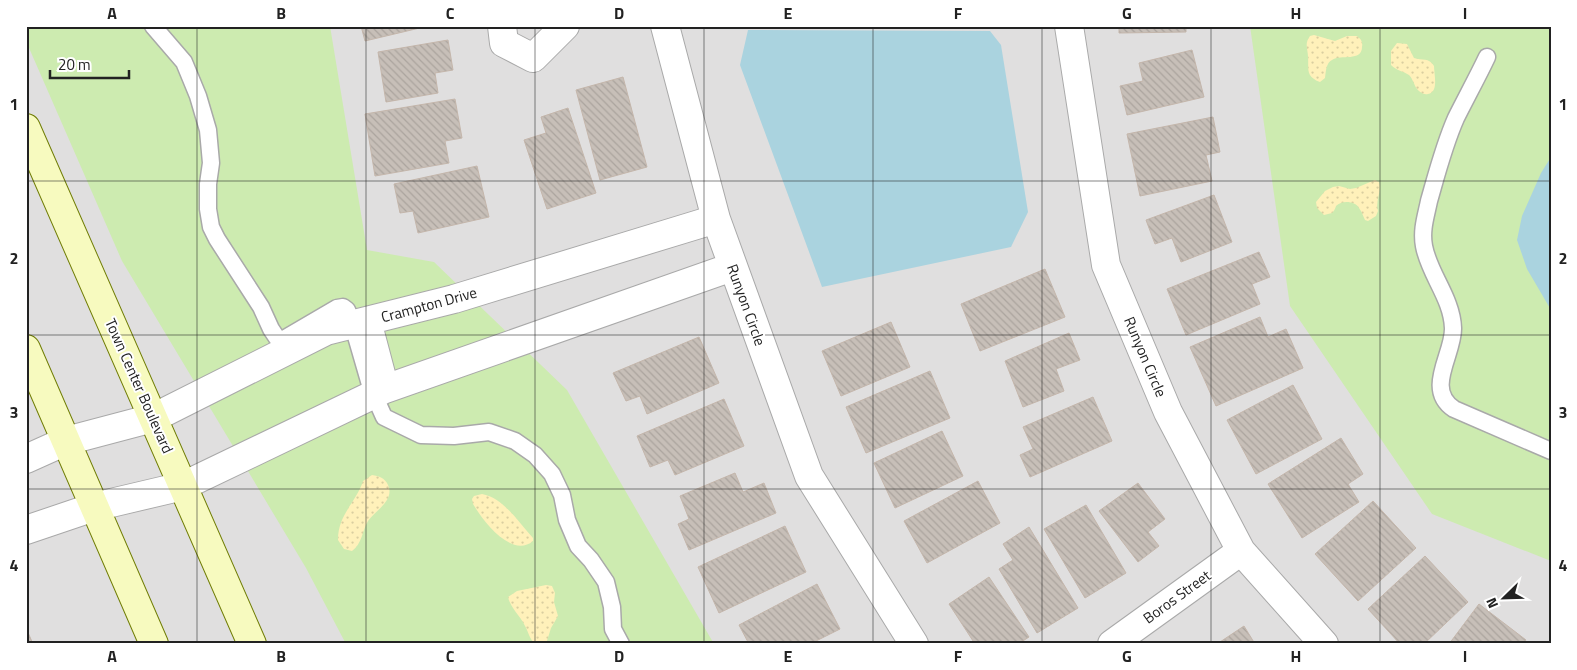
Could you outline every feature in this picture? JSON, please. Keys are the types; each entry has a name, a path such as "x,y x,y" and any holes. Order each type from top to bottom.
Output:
{"main road":[{"name":"Town Center Boulevard","path":"26,128 252,644"},
{"path":"26,349 154,644"}],"street":[{"path":"502,26 504,43 534,58 565,26"},
{"name":"Runyon Circle","path":"665,26 716,219 810,476 914,644"},
{"name":"Runyon Circle","path":"1070,26 1106,265 1168,412 1241,551 1324,644"},
{"name":"Crampton Drive","path":"26,459 66,441 153,418 326,331 454,299 716,219"},
{"path":"26,530 94,507 183,486 379,392 732,267"},
{"path":"360,323 379,392"},
{"name":"Boros Street","path":"1112,644 1241,551"}],"lane":[{"path":"153,26 184,62 198,96 208,130 211,163 208,184 208,209 211,226 217,240 261,307 270,329 278,338 284,339 337,308 343,307 360,323"},
{"path":"1487,57 1456,119 1442,154 1423,227 1424,247 1449,307 1453,329 1440,386 1442,395 1454,409 1551,451"},
{"path":"379,392 384,416 420,435 454,436 489,432 515,441 536,455 552,474 562,495 567,520 578,546 591,560 606,582 612,606 613,629 621,644"}],"shaded area":[{"path":"26,26 1551,26 1551,644 26,644"}],"green space":[{"path":"26,26 330,26 367,250 434,262 567,390 714,644 346,644 306,568 122,261 26,41"},
{"path":"1250,26 1551,26 1551,561 1432,514 1290,306"}],"sand":[{"path":"1314,35 1335,41 1347,36 1357,36 1362,42 1361,52 1359,55 1336,58 1330,61 1325,78 1320,82 1310,75 1308,69 1307,42 1310,36"},
{"path":"1397,43 1407,44 1414,58 1428,60 1432,63 1434,66 1435,86 1431,93 1423,94 1420,92 1409,75 1391,65 1391,51"},
{"path":"1375,180 1379,182 1380,186 1377,204 1378,211 1376,216 1368,221 1365,220 1357,206 1352,203 1345,202 1339,204 1332,213 1324,215 1317,208 1316,202 1325,191 1333,187 1356,188"},
{"path":"372,475 385,481 388,485 389,495 384,504 368,521 355,548 352,551 344,549 338,540 341,523 363,481"},
{"path":"482,494 490,496 504,505 533,538 533,541 525,545 516,545 507,542 499,536 473,504 472,499 474,496"},
{"path":"546,585 552,586 555,593 554,602 558,616 551,628 546,644 535,644 508,597 517,591"}],"water":[{"path":"748,30 990,31 1001,45 1028,212 1011,247 822,287 740,65"},
{"path":"1551,157 1551,310 1527,269 1517,240 1522,216 1541,173"}],"building":[{"path":"361,26 428,26 365,41"},
{"path":"1119,26 1186,26 1186,32 1119,33"},
{"path":"448,40 453,70 435,73 438,93 386,102 378,52"},
{"path":"1192,50 1204,97 1127,115 1120,86 1143,81 1139,63"},
{"path":"623,77 647,167 600,180 576,90"},
{"path":"455,99 462,138 445,141 449,163 375,176 365,114"},
{"path":"568,108 596,193 547,209 524,140 546,133 541,117"},
{"path":"1213,117 1220,152 1206,155 1212,181 1140,196 1127,134"},
{"path":"477,166 489,217 418,233 413,211 400,213 394,184"},
{"path":"1214,195 1232,242 1181,262 1172,238 1155,244 1146,220"},
{"path":"1259,252 1270,277 1252,284 1260,304 1186,335 1167,289"},
{"path":"1045,269 1065,317 980,351 961,304"},
{"path":"1260,317 1268,337 1286,329 1303,368 1216,406 1190,347"},
{"path":"891,322 910,367 841,396 822,351"},
{"path":"1069,333 1080,360 1056,369 1064,391 1023,407 1005,361"},
{"path":"699,337 719,383 647,414 640,396 626,401 613,373"},
{"path":"930,371 950,418 866,453 846,407"},
{"path":"1293,385 1322,439 1256,474 1227,420"},
{"path":"1093,397 1112,441 1030,477 1020,455 1033,449 1023,427"},
{"path":"724,399 744,446 675,475 668,460 650,467 637,436"},
{"path":"942,431 963,476 895,508 874,463"},
{"path":"1341,438 1363,474 1348,484 1359,502 1302,538 1268,484"},
{"path":"735,473 743,492 764,483 776,513 689,550 678,524 689,519 680,496"},
{"path":"978,481 1000,523 927,563 904,521"},
{"path":"1138,483 1165,519 1148,532 1159,546 1138,562 1099,511"},
{"path":"1373,501 1416,548 1358,601 1315,554"},
{"path":"1086,505 1126,573 1085,598 1044,529"},
{"path":"785,526 806,572 719,613 698,567"},
{"path":"1029,527 1078,608 1037,633 999,569 1013,560 1003,544"},
{"path":"1425,556 1468,602 1424,644 1400,644 1368,609"},
{"path":"989,577 1029,637 1018,644 975,644 949,604"},
{"path":"817,584 840,629 810,644 749,644 739,625"},
{"path":"1479,604 1526,640 1523,644 1449,644"},
{"path":"1244,626 1255,644 1217,644"},
{"path":"26,628 33,644 26,644"}]}
